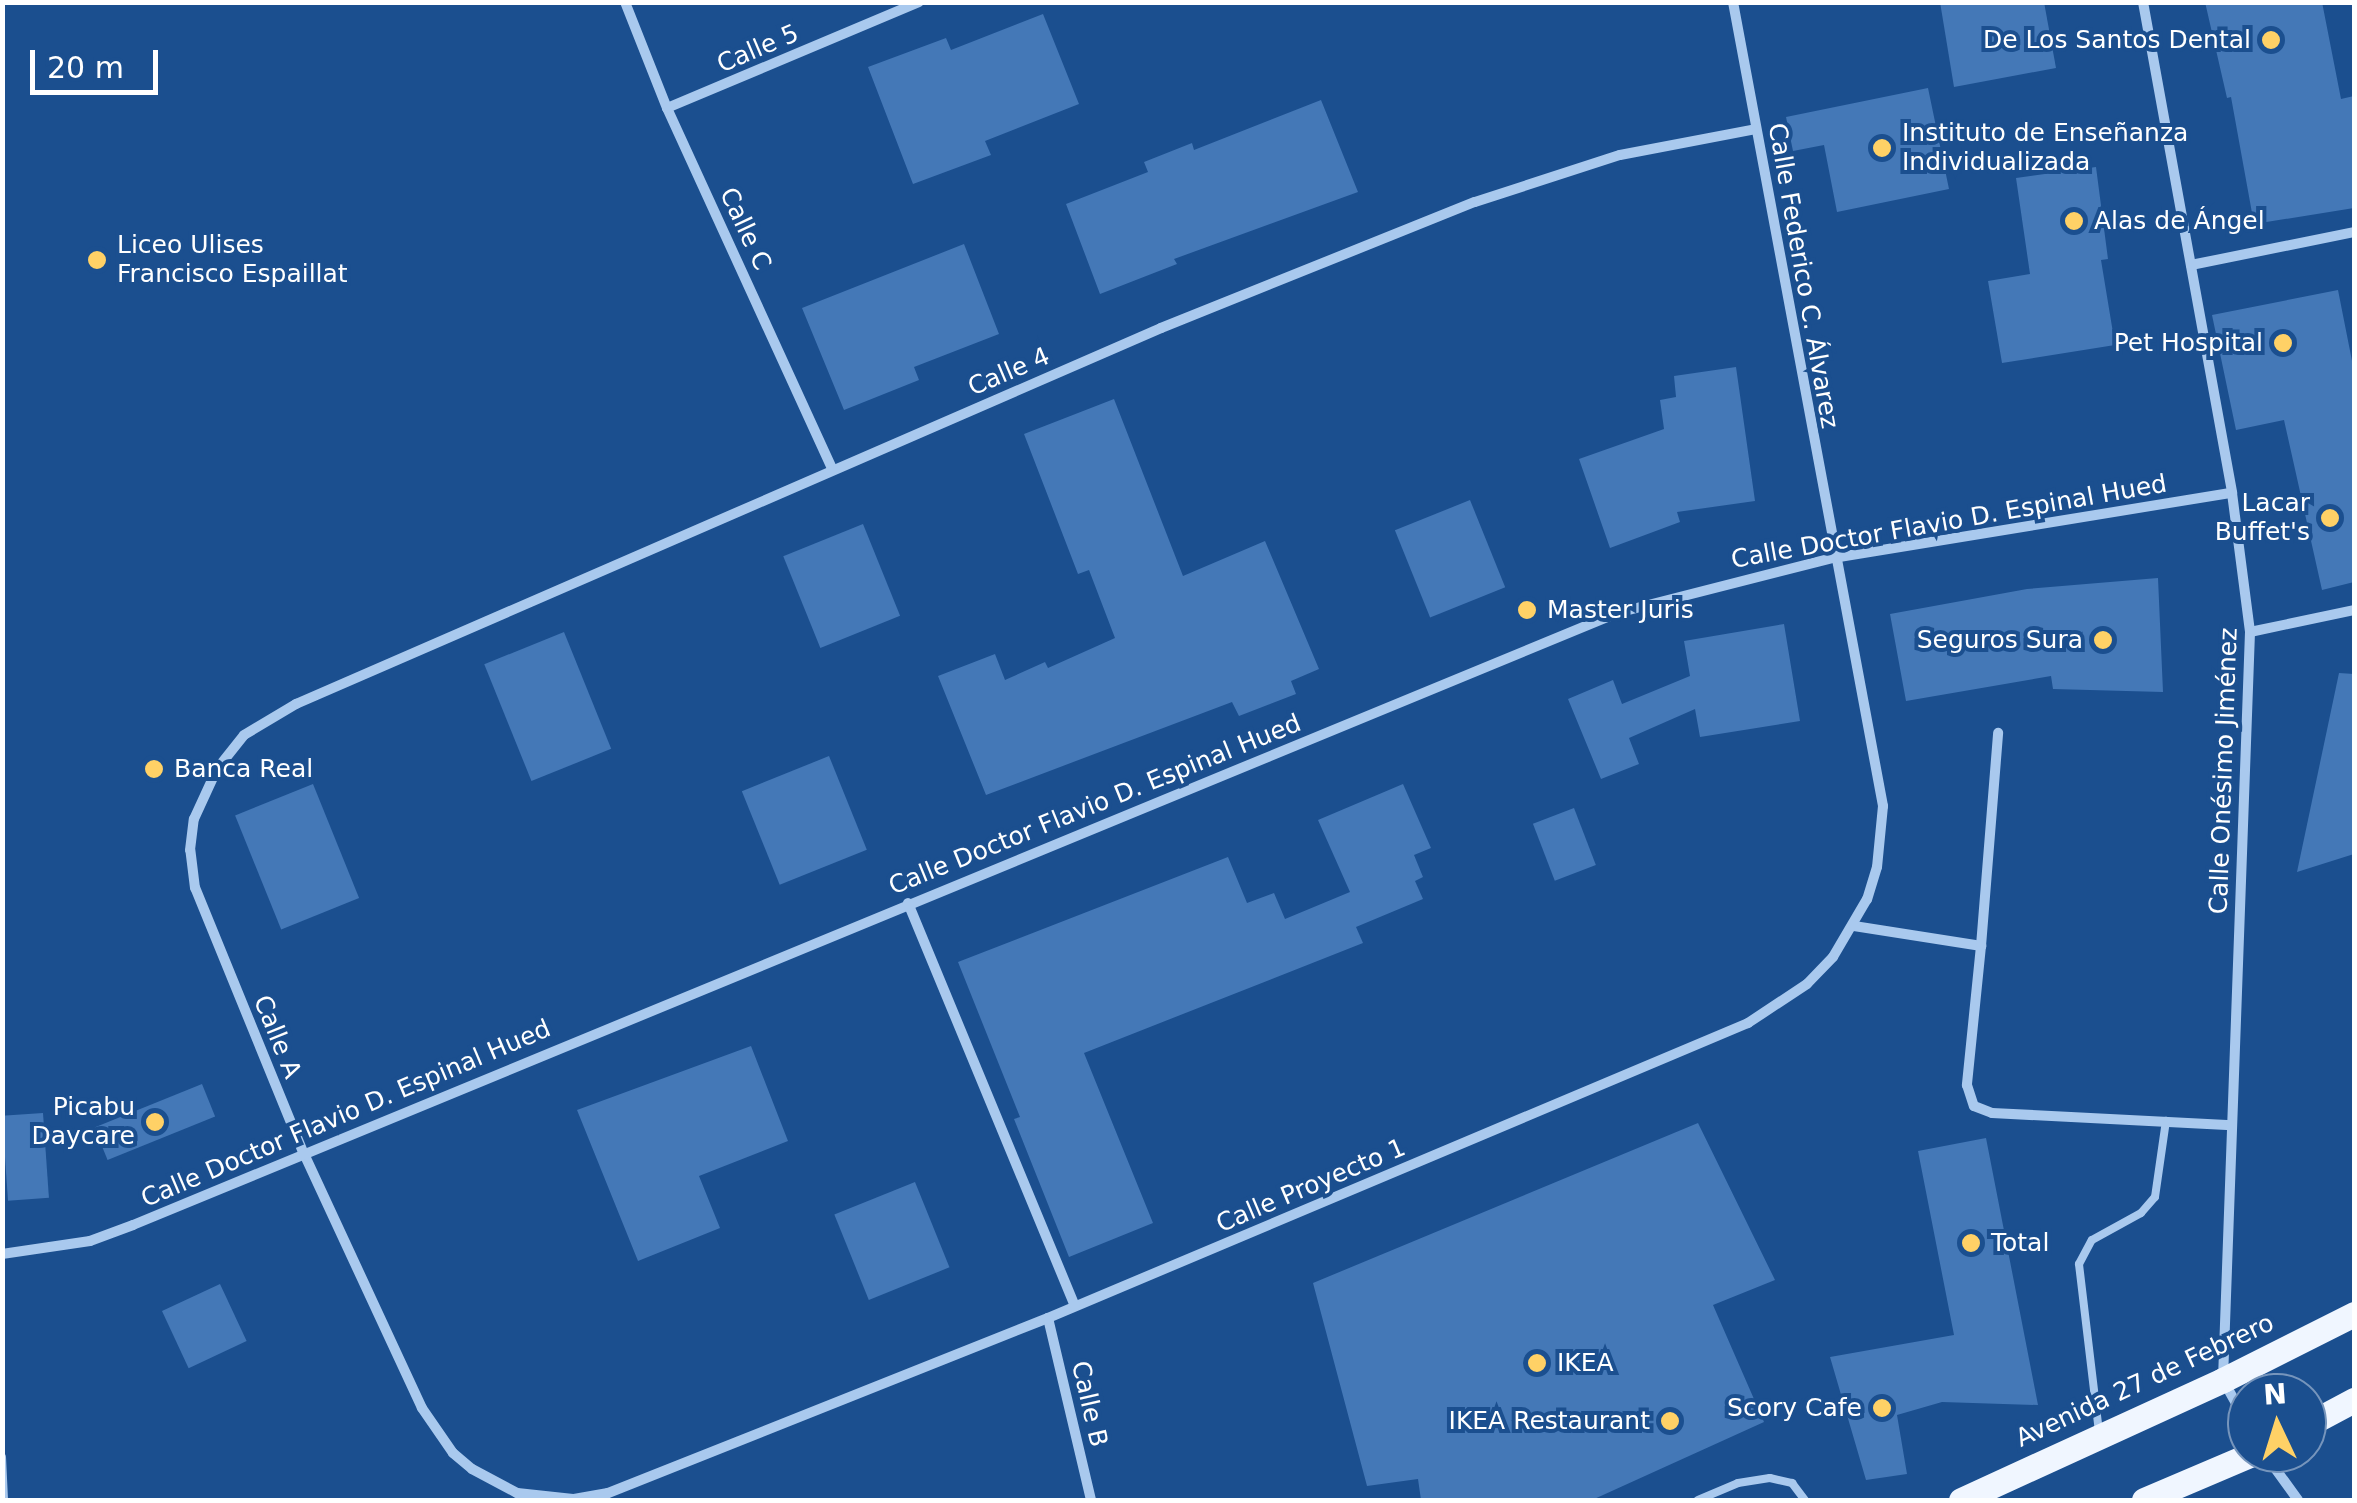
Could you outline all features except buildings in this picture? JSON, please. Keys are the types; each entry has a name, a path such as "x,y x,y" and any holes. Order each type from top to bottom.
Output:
{"main road":[{"name":"Avenida 27 de Febrero","path":"1960,1500 2223,1380 2354,1314"},
{"path":"2327,1414 2354,1400"},
{"path":"2144,1500 2227,1465"}],"street":[{"name":"Calle C","path":"625,2 667,108 833,470"},
{"name":"Calle 5","path":"667,108 919,2"},
{"name":"Calle Federico C. Álvarez","path":"1733,2 1834,558"},
{"name":"Calle Onésimo Jiménez","path":"2144,2 2232,493 2250,632 2223,1380"},
{"name":"Calle 4","path":"296,704 1162,328 1474,202 1636,151 1756,129"},
{"path":"2191,265 2354,232"},
{"name":"Calle Doctor Flavio D. Espinal Hued","path":"2,1254 90,1241 1617,613 1834,558 2232,493"},
{"name":"Calle Proyecto 1","path":"422,1408 452,1453 494,1483 540,1498 573,1500 608,1494 1048,1318 1748,1023 1807,984 1833,958 1854,926 1877,867 1883,806 1834,558"},
{"path":"2250,632 2354,610"},
{"name":"Calle A","path":"296,704 255,726 228,752 194,820 190,850 195,888 303,1152 422,1408"},
{"path":"1998,733 1967,1085 1974,1106 1992,1114 2232,1125"},
{"path":"908,903 1075,1306"},
{"path":"1854,926 1981,946"},
{"name":"Calle B","path":"1048,1318 1091,1500"},
{"path":"2223,1380 2227,1387"},
{"path":"2277,1473 2294,1498"}],"lane":[{"path":"2100,1437 2079,1264 2092,1240 2141,1213 2155,1198 2166,1119"},
{"path":"2,1457 4,1500"},
{"path":"1698,1500 1738,1484 1770,1478 1792,1483 1806,1500"}],"place":[{"name":"De Los Santos Dental","path":"2271,40"},
{"name":"Instituto de Enseñanza Individualizada","path":"1882,148"},
{"name":"Alas de Ángel","path":"2074,221"},
{"name":"Liceo Ulises Francisco Espaillat","path":"97,260"},
{"name":"Pet Hospital","path":"2283,343"},
{"name":"Lacar Buffet's","path":"2330,518"},
{"name":"Master Juris","path":"1527,610"},
{"name":"Seguros Sura","path":"2103,640"},
{"name":"Banca Real","path":"154,769"},
{"name":"Picabu Daycare","path":"155,1122"},
{"name":"Total","path":"1971,1243"},
{"name":"IKEA","path":"1537,1363"},
{"name":"Scory Cafe","path":"1882,1408"},
{"name":"IKEA Restaurant","path":"1670,1421"}]}
